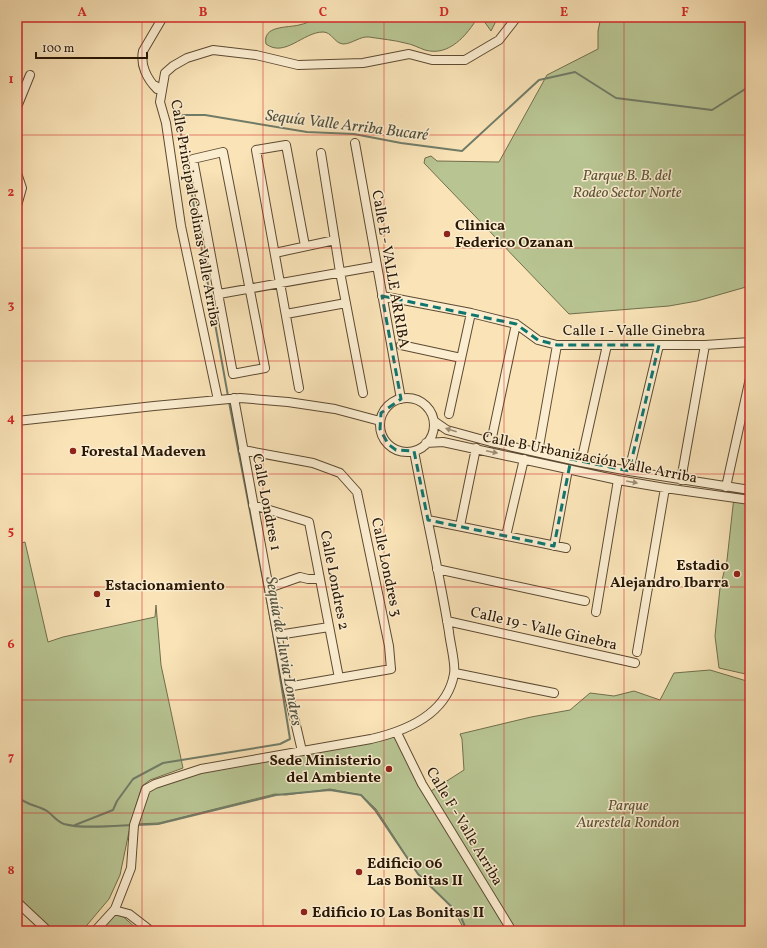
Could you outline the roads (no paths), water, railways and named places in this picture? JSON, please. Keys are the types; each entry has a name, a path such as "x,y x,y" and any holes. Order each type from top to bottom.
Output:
{"street":[{"path":"156,86 157,89 150,81 144,69 142,56 143,51 163,17"},
{"name":"Calle Principal Colinas Valle Arriba","path":"218,400 181,226 166,123 160,102 165,73 173,66 187,58 213,50 256,55 298,65 363,63 409,54 432,60 465,60 499,40 518,17"},
{"path":"17,107 30,75"},
{"name":"Calle E - VALLE ARRIBA","path":"355,143 401,399"},
{"path":"299,388 256,150 286,145 304,246"},
{"path":"224,152 250,289 265,368 234,374 193,159 224,152"},
{"path":"321,154 340,272 363,393"},
{"path":"17,173 22,188 17,206"},
{"path":"275,253 335,240"},
{"path":"219,294 377,266"},
{"name":"Calle 1 - Valle Ginebra","path":"382,296 471,313 516,324 538,340 558,345 659,345 750,342"},
{"path":"286,314 346,303"},
{"path":"449,414 471,313"},
{"path":"491,442 516,324"},
{"path":"681,480 705,344"},
{"path":"401,345 461,358"},
{"path":"538,452 558,345"},
{"path":"581,462 607,345"},
{"path":"629,472 659,345"},
{"path":"726,487 747,405 750,378"},
{"path":"17,421 234,398 288,402 337,410 380,421"},
{"name":"Calle Londres 1","path":"234,398 288,687 302,751"},
{"path":"410,398 418,401 426,407 434,422 432,434 426,443 414,451 405,452 396,450 388,444 383,437 380,421 382,413 394,401 401,399 410,398"},
{"name":"Calle B Urbanización Valle Arriba","path":"434,422 447,430 491,442 581,462 629,472 750,490"},
{"name":"Calle B Urbanización Valle Arriba","path":"426,443 443,442 524,458 618,480 750,500"},
{"path":"460,526 476,448"},
{"name":"Calle Londres 3","path":"243,450 313,463 340,473 358,492 389,646 391,669 288,687"},
{"path":"96,931 114,910 131,868 134,825 146,789 155,784 201,769 397,733 418,722 437,707 447,694 455,673 447,621 414,451"},
{"path":"506,536 524,458"},
{"path":"554,546 568,469"},
{"path":"596,612 618,480"},
{"path":"637,652 665,488"},
{"name":"Calle Londres 2","path":"254,505 309,522 339,678"},
{"path":"428,520 566,548"},
{"path":"437,569 585,601"},
{"path":"269,588 300,577 320,579"},
{"name":"Calle 19 - Valle Ginebra","path":"447,621 635,663"},
{"path":"278,635 329,627"},
{"path":"455,673 554,694"},
{"name":"Calle F - Valle Arriba","path":"397,733 422,784 512,931"},
{"path":"17,902 48,931"},
{"path":"114,910 129,914 151,931"}],"waterway":[{"name":"Sequía Valle Arriba Bucaré","path":"228,396 179,123 183,115 205,115 307,132 354,134 401,143 462,151 539,80 575,72 616,98 712,110 750,86"},
{"name":"Sequía de Lluvia Londres","path":"75,825 113,810 117,801 133,779 163,763 280,744 290,739 271,621 229,402"},
{"path":"136,825 158,824 276,795 330,790 361,795 375,810 418,874 460,915 467,931"},
{"path":"17,796 27,803 47,811 64,824 71,826 88,827 132,825"}],"place":[{"name":"Clinica Federico Ozanan","path":"447,234"},
{"name":"Forestal Madeven","path":"73,451"},
{"name":"Estadio Alejandro Ibarra","path":"737,574"},
{"name":"Estacionamiento 1","path":"97,594"},
{"name":"Sede Ministerio del Ambiente","path":"389,769"},
{"name":"Edificio 06 Las Bonitas II","path":"359,872"},
{"name":"Edificio 10 Las Bonitas II","path":"304,912"}],"park label":[{"name":"Parque B. B. del Rodeo Sector Norte","path":"627,184"},
{"name":"Parque Aurestela Rondon","path":"628,814"}]}
